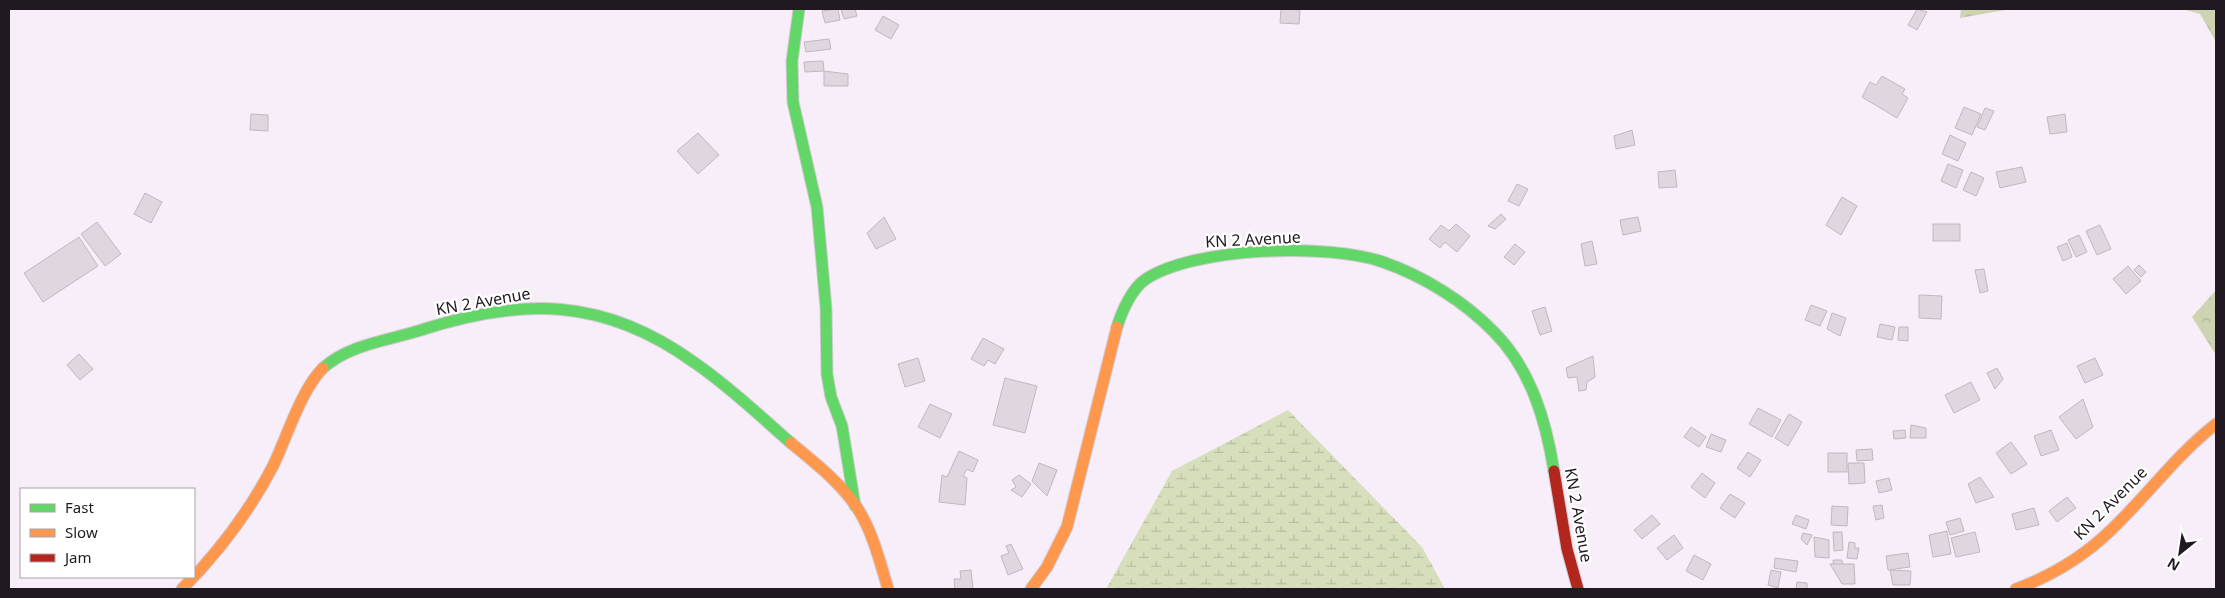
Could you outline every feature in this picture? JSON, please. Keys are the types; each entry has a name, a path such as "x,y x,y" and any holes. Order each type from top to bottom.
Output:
{"main road":[{"path":"799,9 792,61 794,102 817,207 826,308 826,374 831,397 842,426 855,506"},
{"name":"KN 2 Avenue","path":"1031,589 1048,567 1067,527 1118,324 1124,307 1144,280 1179,263 1243,254 1291,251 1364,257 1395,267 1455,300 1480,317 1506,345 1524,371 1542,411 1549,434 1567,550 1578,589"},
{"name":"KN 2 Avenue","path":"195,576 246,511 268,475 304,394 315,376 329,363 342,354 430,326 491,312 538,306 587,312 628,326 658,339 716,375 833,479 855,506 870,530 888,589"},
{"name":"KN 2 Avenue","path":"2016,589 2069,563 2091,548 2189,446 2216,424"},
{"name":"KN 2 Avenue","path":"182,589 193,578"}],"green space":[{"path":"1961,9 2011,9 1960,18"},
{"path":"2182,9 2216,9 2216,42 2200,14"},
{"path":"2216,290 2216,355 2192,317"},
{"path":"1288,410 1422,547 1445,589 1106,589 1172,471"}],"building":[{"path":"838,9 840,20 825,23 822,11"},
{"path":"841,9 855,9 857,16 844,19"},
{"path":"1281,9 1300,10 1299,24 1280,23"},
{"path":"1917,9 1927,12 1917,30 1908,25"},
{"path":"883,16 899,25 891,39 875,30"},
{"path":"829,39 831,49 806,52 804,42"},
{"path":"823,61 824,71 805,72 804,62"},
{"path":"824,71 848,74 848,86 824,86"},
{"path":"1882,76 1905,89 1902,94 1908,98 1897,118 1862,97 1870,82 1876,85"},
{"path":"1964,107 1981,114 1972,135 1955,128"},
{"path":"1985,108 1994,111 1985,130 1977,127"},
{"path":"251,114 268,115 268,131 250,130"},
{"path":"2065,114 2067,132 2050,134 2047,117"},
{"path":"1632,130 1635,145 1616,149 1614,136"},
{"path":"698,133 719,155 698,174 677,151"},
{"path":"1950,135 1966,143 1958,161 1942,154"},
{"path":"1948,164 1963,170 1956,188 1941,181"},
{"path":"2022,167 2026,182 2000,188 1996,172"},
{"path":"1675,170 1677,187 1659,188 1658,172"},
{"path":"1971,172 1984,178 1976,196 1963,190"},
{"path":"1517,184 1528,189 1519,206 1508,201"},
{"path":"145,193 162,202 151,223 134,214"},
{"path":"1842,197 1857,206 1841,235 1826,225"},
{"path":"1501,214 1506,219 1495,229 1488,226"},
{"path":"884,217 896,239 876,249 867,233"},
{"path":"1638,217 1641,231 1623,235 1620,220"},
{"path":"97,222 121,254 105,266 81,234"},
{"path":"1456,224 1470,236 1457,252 1445,242 1440,248 1429,239 1441,225 1449,231"},
{"path":"1933,224 1960,224 1960,241 1933,241"},
{"path":"2100,225 2111,249 2097,255 2086,231"},
{"path":"2079,235 2087,252 2076,257 2068,240"},
{"path":"79,237 98,266 43,302 24,273"},
{"path":"1592,241 1597,264 1585,266 1581,244"},
{"path":"2067,243 2072,257 2063,261 2057,247"},
{"path":"1515,244 1525,252 1514,265 1504,257"},
{"path":"2139,265 2146,272 2141,277 2134,270"},
{"path":"2128,266 2141,281 2126,294 2113,279"},
{"path":"1984,269 1988,291 1980,293 1975,270"},
{"path":"1919,295 1942,296 1941,319 1919,318"},
{"path":"1811,305 1827,311 1820,326 1805,320"},
{"path":"1545,307 1552,331 1540,335 1532,311"},
{"path":"1832,313 1846,318 1840,336 1827,329"},
{"path":"1880,324 1895,327 1892,340 1877,337"},
{"path":"1899,327 1908,327 1908,341 1898,340"},
{"path":"983,338 1004,349 995,364 988,360 984,366 971,359"},
{"path":"79,354 93,369 80,380 67,365"},
{"path":"1593,356 1595,377 1587,382 1586,390 1579,391 1577,377 1568,378 1566,368"},
{"path":"918,358 925,381 905,387 898,364"},
{"path":"2095,358 2103,375 2085,383 2077,366"},
{"path":"1997,368 2003,379 1995,389 1987,373"},
{"path":"1005,378 1037,386 1025,433 993,425"},
{"path":"1971,382 1980,400 1954,413 1945,395"},
{"path":"2083,399 2093,427 2076,439 2059,417"},
{"path":"930,404 952,414 940,438 918,427"},
{"path":"1758,408 1781,420 1772,437 1749,424"},
{"path":"1789,414 1802,422 1788,446 1775,438"},
{"path":"1911,425 1926,428 1926,438 1910,438"},
{"path":"1691,427 1706,437 1699,447 1684,437"},
{"path":"1905,430 1906,438 1894,439 1893,431"},
{"path":"2051,430 2059,450 2041,456 2034,436"},
{"path":"1711,434 1726,440 1721,452 1706,447"},
{"path":"2011,442 2027,464 2011,474 1996,453"},
{"path":"1872,449 1873,460 1857,461 1856,450"},
{"path":"959,451 978,460 973,472 967,469 963,476 967,478 965,505 939,502 942,475 947,477"},
{"path":"1748,452 1761,460 1750,477 1737,468"},
{"path":"1828,453 1847,453 1847,472 1828,472"},
{"path":"1039,463 1057,470 1047,496 1032,481"},
{"path":"1848,463 1864,463 1865,483 1849,484"},
{"path":"1702,473 1715,483 1705,498 1691,487"},
{"path":"1019,475 1031,484 1022,497 1011,490 1016,487 1012,480"},
{"path":"1980,477 1994,497 1976,503 1968,484"},
{"path":"1889,478 1892,490 1879,493 1876,481"},
{"path":"1730,494 1745,503 1735,518 1720,508"},
{"path":"2067,497 2076,508 2057,522 2049,511"},
{"path":"1882,505 1884,518 1876,520 1873,506"},
{"path":"1832,506 1848,507 1847,526 1831,525"},
{"path":"2034,508 2039,525 2016,530 2012,514"},
{"path":"1652,515 1660,524 1642,539 1634,530"},
{"path":"1796,515 1809,520 1806,529 1792,524"},
{"path":"1960,518 1964,531 1950,535 1946,522"},
{"path":"1947,531 1951,554 1933,557 1929,535"},
{"path":"1833,532 1842,532 1843,550 1834,551"},
{"path":"1975,532 1980,552 1956,557 1951,538"},
{"path":"1803,533 1812,535 1807,545 1801,539"},
{"path":"1674,535 1683,548 1667,560 1657,548"},
{"path":"1814,537 1829,540 1829,558 1815,557"},
{"path":"1849,542 1855,543 1855,548 1859,548 1857,559 1847,558"},
{"path":"1011,544 1023,569 1008,575 1001,556 1009,553 1006,546"},
{"path":"1908,553 1910,567 1888,570 1886,556"},
{"path":"1694,555 1711,564 1703,580 1686,571"},
{"path":"1775,558 1798,561 1796,572 1774,568"},
{"path":"1833,560 1842,560 1843,567 1834,568"},
{"path":"1830,564 1854,564 1855,584 1842,584"},
{"path":"971,570 973,589 955,589 954,579 961,579 960,571"},
{"path":"1771,570 1781,572 1778,588 1768,585"},
{"path":"1890,570 1911,571 1910,585 1893,585"},
{"path":"1797,582 1807,583 1807,589 1796,589"}],"traffic: fast":[{"path":"799,9 792,61 793,102 817,207 826,308 827,374 831,397 842,426 855,506"},
{"path":"1117,327 1128,300 1141,283 1168,268 1196,260 1262,251 1297,251 1330,252 1383,262 1413,274 1456,300 1494,332 1507,347 1518,362 1535,397 1551,452 1554,471"},
{"path":"323,368 333,360 356,349 456,320 492,312 561,309 595,315 628,325 661,341 720,382 791,443"}],"traffic: slow":[{"path":"1031,589 1047,567 1067,527 1117,327"},
{"path":"195,575 220,546 254,500 273,466 301,401 315,377 323,368"},
{"path":"2016,589 2066,565 2100,540 2124,518 2175,462 2216,424"},
{"path":"791,443 836,482 858,509 872,538 888,589"},
{"path":"182,589 192,578"}],"traffic: jam":[{"path":"1554,471 1567,549 1578,589"}]}
